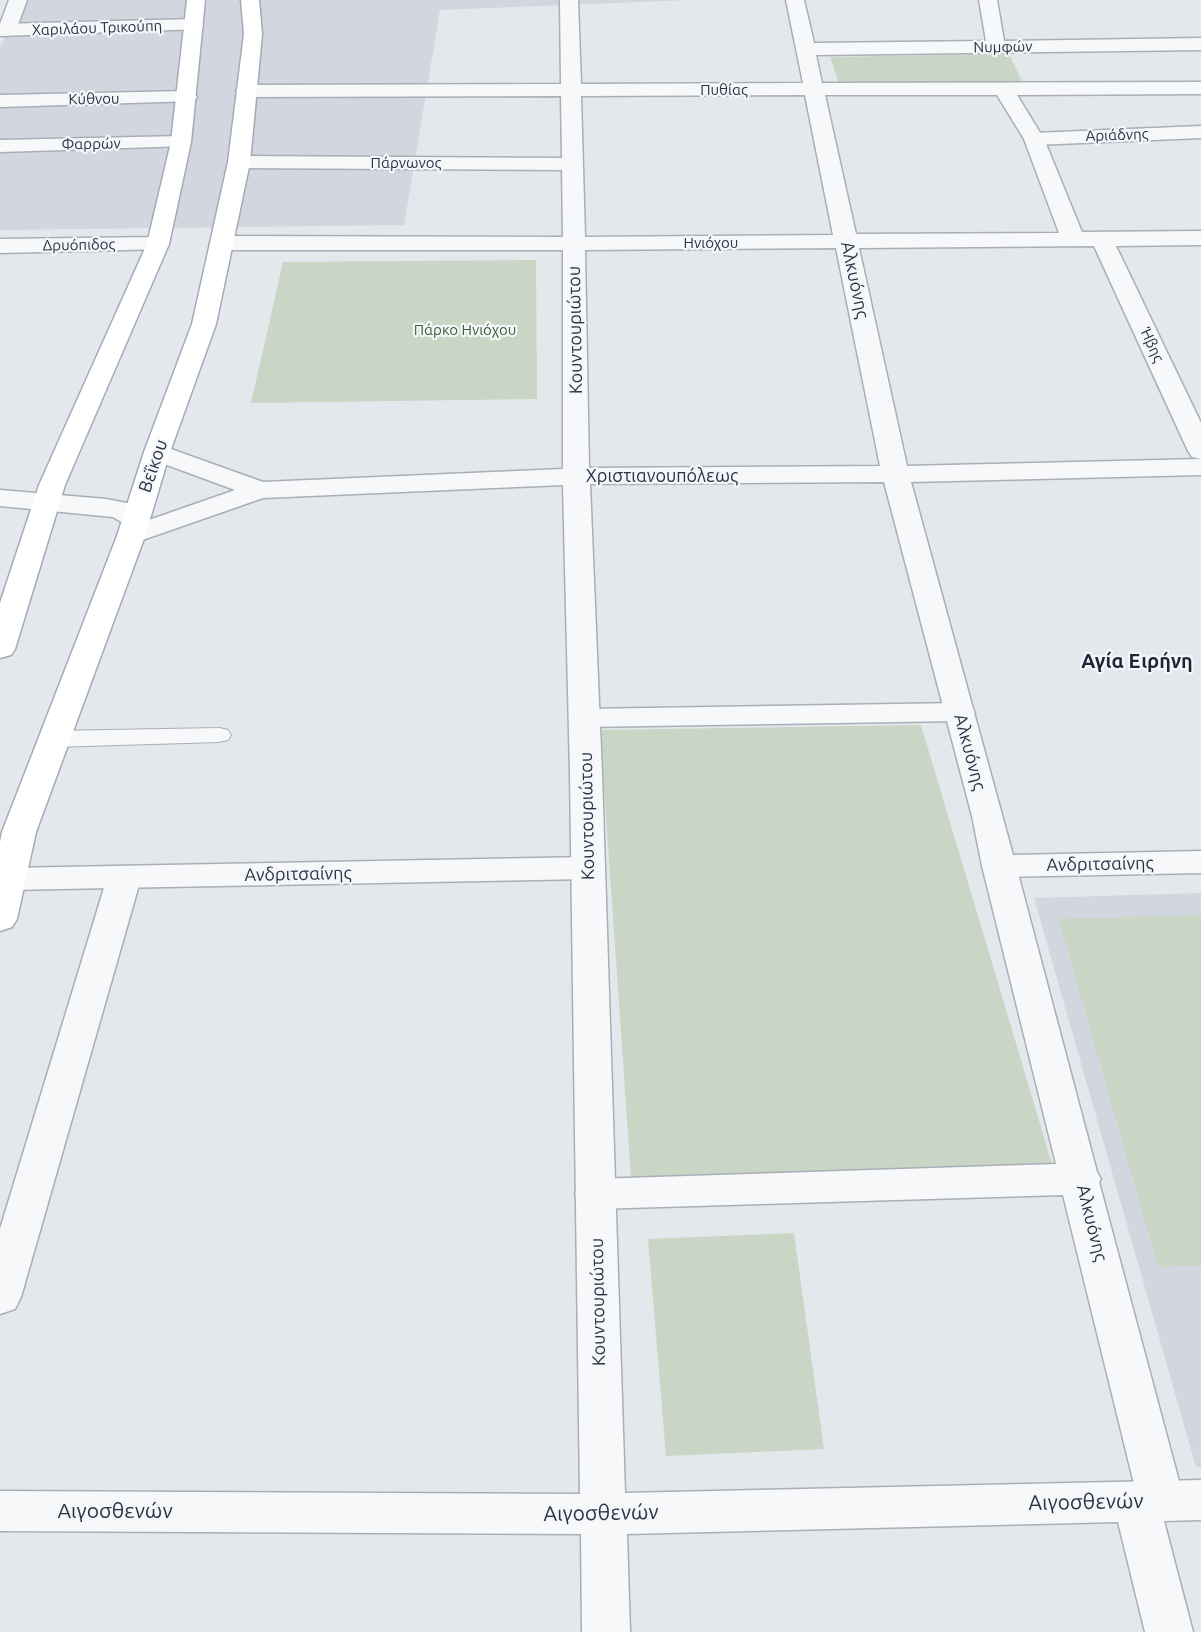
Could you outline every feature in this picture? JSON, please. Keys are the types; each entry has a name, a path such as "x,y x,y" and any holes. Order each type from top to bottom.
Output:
{"main road":[{"path":"0,649 46,501 158,244 181,142 188,97 196,0"},
{"name":"Βεΐκου","path":"0,919 19,832 133,528 157,452 204,324 239,162 253,34 250,0"}],"street":[{"path":"4,30 18,0"},
{"name":"Κουντουριώτου","path":"569,0 576,476 585,718 606,1632"},
{"name":"Αλκυόνης","path":"795,0 848,242 895,474 1166,1500 1169,1632"},
{"path":"988,0 996,47"},
{"name":"Χαριλάου Τρικούπη","path":"4,30 194,25"},
{"name":"Νυμφών","path":"805,49 1201,44"},
{"name":"Πυθίας","path":"246,91 1201,88"},
{"path":"1004,90 1034,139 1073,239"},
{"name":"Κύθνου","path":"0,101 188,97"},
{"name":"Αριάδνης","path":"1034,139 1201,132"},
{"name":"Φαρρών","path":"0,146 181,142"},
{"name":"Πάρνωνος","path":"239,162 573,164"},
{"name":"Ηνιόχου","path":"221,243 574,244 1201,238"},
{"name":"Ήβης","path":"1102,239 1201,451"},
{"name":"Δρυόπιδος","path":"0,246 158,244"},
{"path":"157,452 260,490"},
{"name":"Χριστιανουπόλεως","path":"133,528 260,490 576,476 895,474 1201,467"},
{"path":"0,498 114,508 122,510 133,528"},
{"path":"585,718 959,712"},
{"name":"Ανδριτσαίνης","path":"999,866 1201,862"},
{"name":"Ανδριτσαίνης","path":"8,879 588,868"},
{"path":"0,1297 124,878"},
{"path":"595,1194 1081,1179"},
{"name":"Αιγοσθενών","path":"0,1511 602,1514 1166,1500"}],"lane":[{"path":"53,739 219,735"}],"shaded area":[{"path":"24,0 690,0 440,10 404,225 0,230 0,47"},
{"path":"1201,893 1201,1467 1196,1467 1034,898"}],"green space":[{"path":"1009,54 1023,83 840,86 830,57"},
{"name":"Πάρκο Ηνιόχου","path":"536,260 537,399 251,403 283,262"},
{"path":"921,725 1052,1164 631,1177 600,730"},
{"path":"1201,915 1201,1266 1158,1267 1059,919"},
{"path":"794,1233 824,1449 666,1456 648,1239"}],"district":[{"name":"Αγία Ειρήνη","path":"1137,661"}]}
